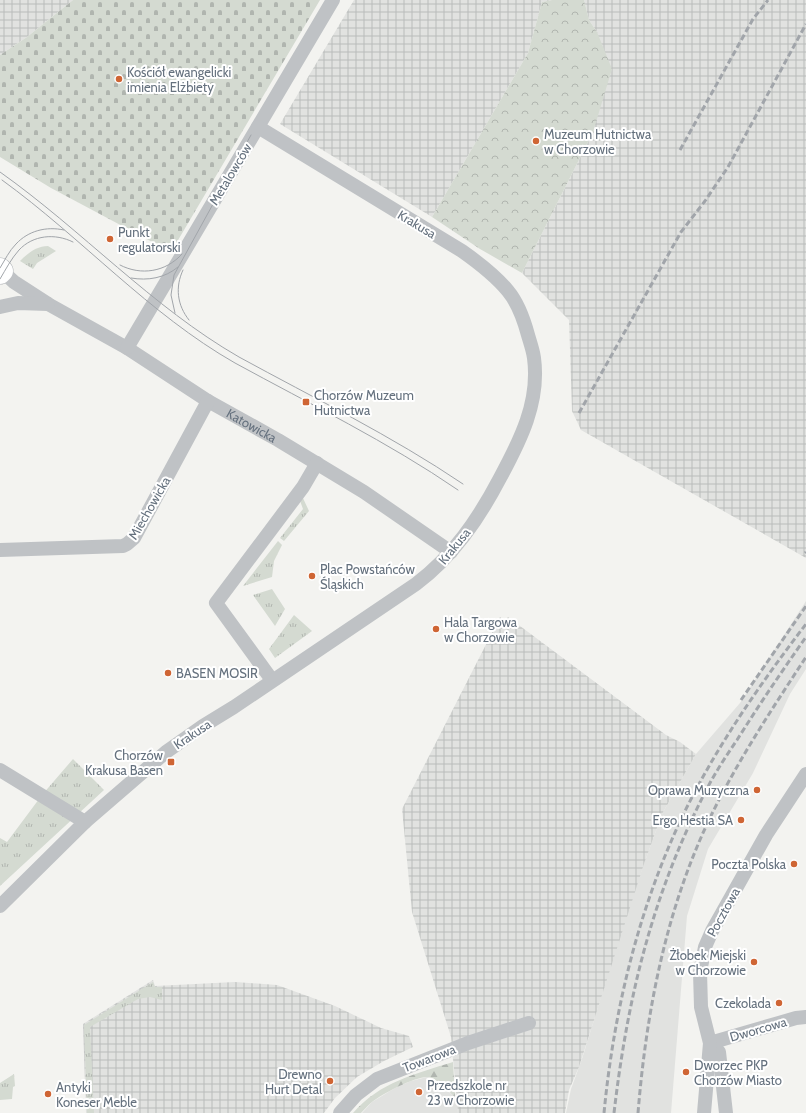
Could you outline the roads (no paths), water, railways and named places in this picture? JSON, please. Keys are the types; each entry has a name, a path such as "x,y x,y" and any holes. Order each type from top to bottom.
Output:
{"street":[{"name":"Metalowców","path":"127,348 333,0"},
{"name":"Krakusa","path":"0,906 85,822 178,743 416,584 437,567 451,552 487,503 522,435 528,418 536,382 534,357 524,322 508,291 485,268 462,251 258,127"},
{"name":"Katowicka","path":"0,271 48,304 127,348 208,400 364,492 451,552"},
{"name":"Katowicka","path":"0,307 18,303 48,304"},
{"name":"Miechowicka","path":"0,550 123,546 127,544 134,538 208,400"},
{"path":"272,680 216,603 303,486 317,463"},
{"path":"0,770 85,822"},
{"name":"Pocztowa","path":"710,1043 701,1007 700,965 706,943 766,835 806,774"},
{"name":"Dworcowa","path":"710,1043 796,1018 806,1017"},
{"name":"Towarowa","path":"340,1113 356,1095 377,1079 468,1043 529,1023"},
{"path":"704,1113 710,1043"},
{"path":"710,1043 719,1052 726,1113"}],"tram line":[{"path":"175,313 171,295 174,275 251,135"},
{"path":"0,172 60,218 147,292 207,337 239,357 409,450 463,484"},
{"path":"2,180 60,226 145,299 204,343 235,363 404,456 458,490"},
{"path":"0,268 9,253 26,236 44,229 64,230"},
{"path":"0,279 16,253 31,241 44,237 59,237 73,242"},
{"path":"120,265 136,270 153,270 169,265 182,254"},
{"path":"131,278 156,278 168,274 178,267"},
{"path":"183,270 180,276 178,296 182,308 189,320"}],"railway":[{"path":"680,150 753,19 768,0"},
{"path":"579,413 681,232 705,201 728,167 806,24"},
{"path":"741,700 806,606"},
{"path":"604,1113 614,1035 631,959 654,884 669,847 698,786 726,738 757,691 806,624"},
{"path":"614,1113 627,1026 636,983 646,942 674,861 691,821 711,781 762,701 806,637"},
{"path":"638,1113 647,1031 663,950 687,871 703,833 741,760 806,657"}],"place":[{"name":"Kościół ewangelicki imienia Elżbiety","path":"119,79"},
{"name":"Muzeum Hutnictwa w Chorzowie","path":"536,141"},
{"name":"Punkt regulatorski","path":"110,239"},
{"name":"Chorzów Muzeum Hutnictwa","path":"306,402"},
{"name":"Plac Powstańców Śląskich","path":"312,576"},
{"name":"Hala Targowa w Chorzowie","path":"436,629"},
{"name":"BASEN MOSIR","path":"168,673"},
{"name":"Chorzów Krakusa Basen","path":"171,762"},
{"name":"Oprawa Muzyczna","path":"757,790"},
{"name":"Ergo Hestia SA","path":"741,820"},
{"name":"Poczta Polska","path":"794,864"},
{"name":"Żłobek Miejski w Chorzowie","path":"754,962"},
{"name":"Czekolada","path":"779,1003"},
{"name":"Dworzec PKP Chorzów Miasto","path":"686,1072"},
{"name":"Drewno Hurt Detal","path":"330,1081"},
{"name":"Przedszkole nr 23 w Chorzowie","path":"419,1092"},
{"name":"Antyki Koneser Meble","path":"48,1094"}]}
